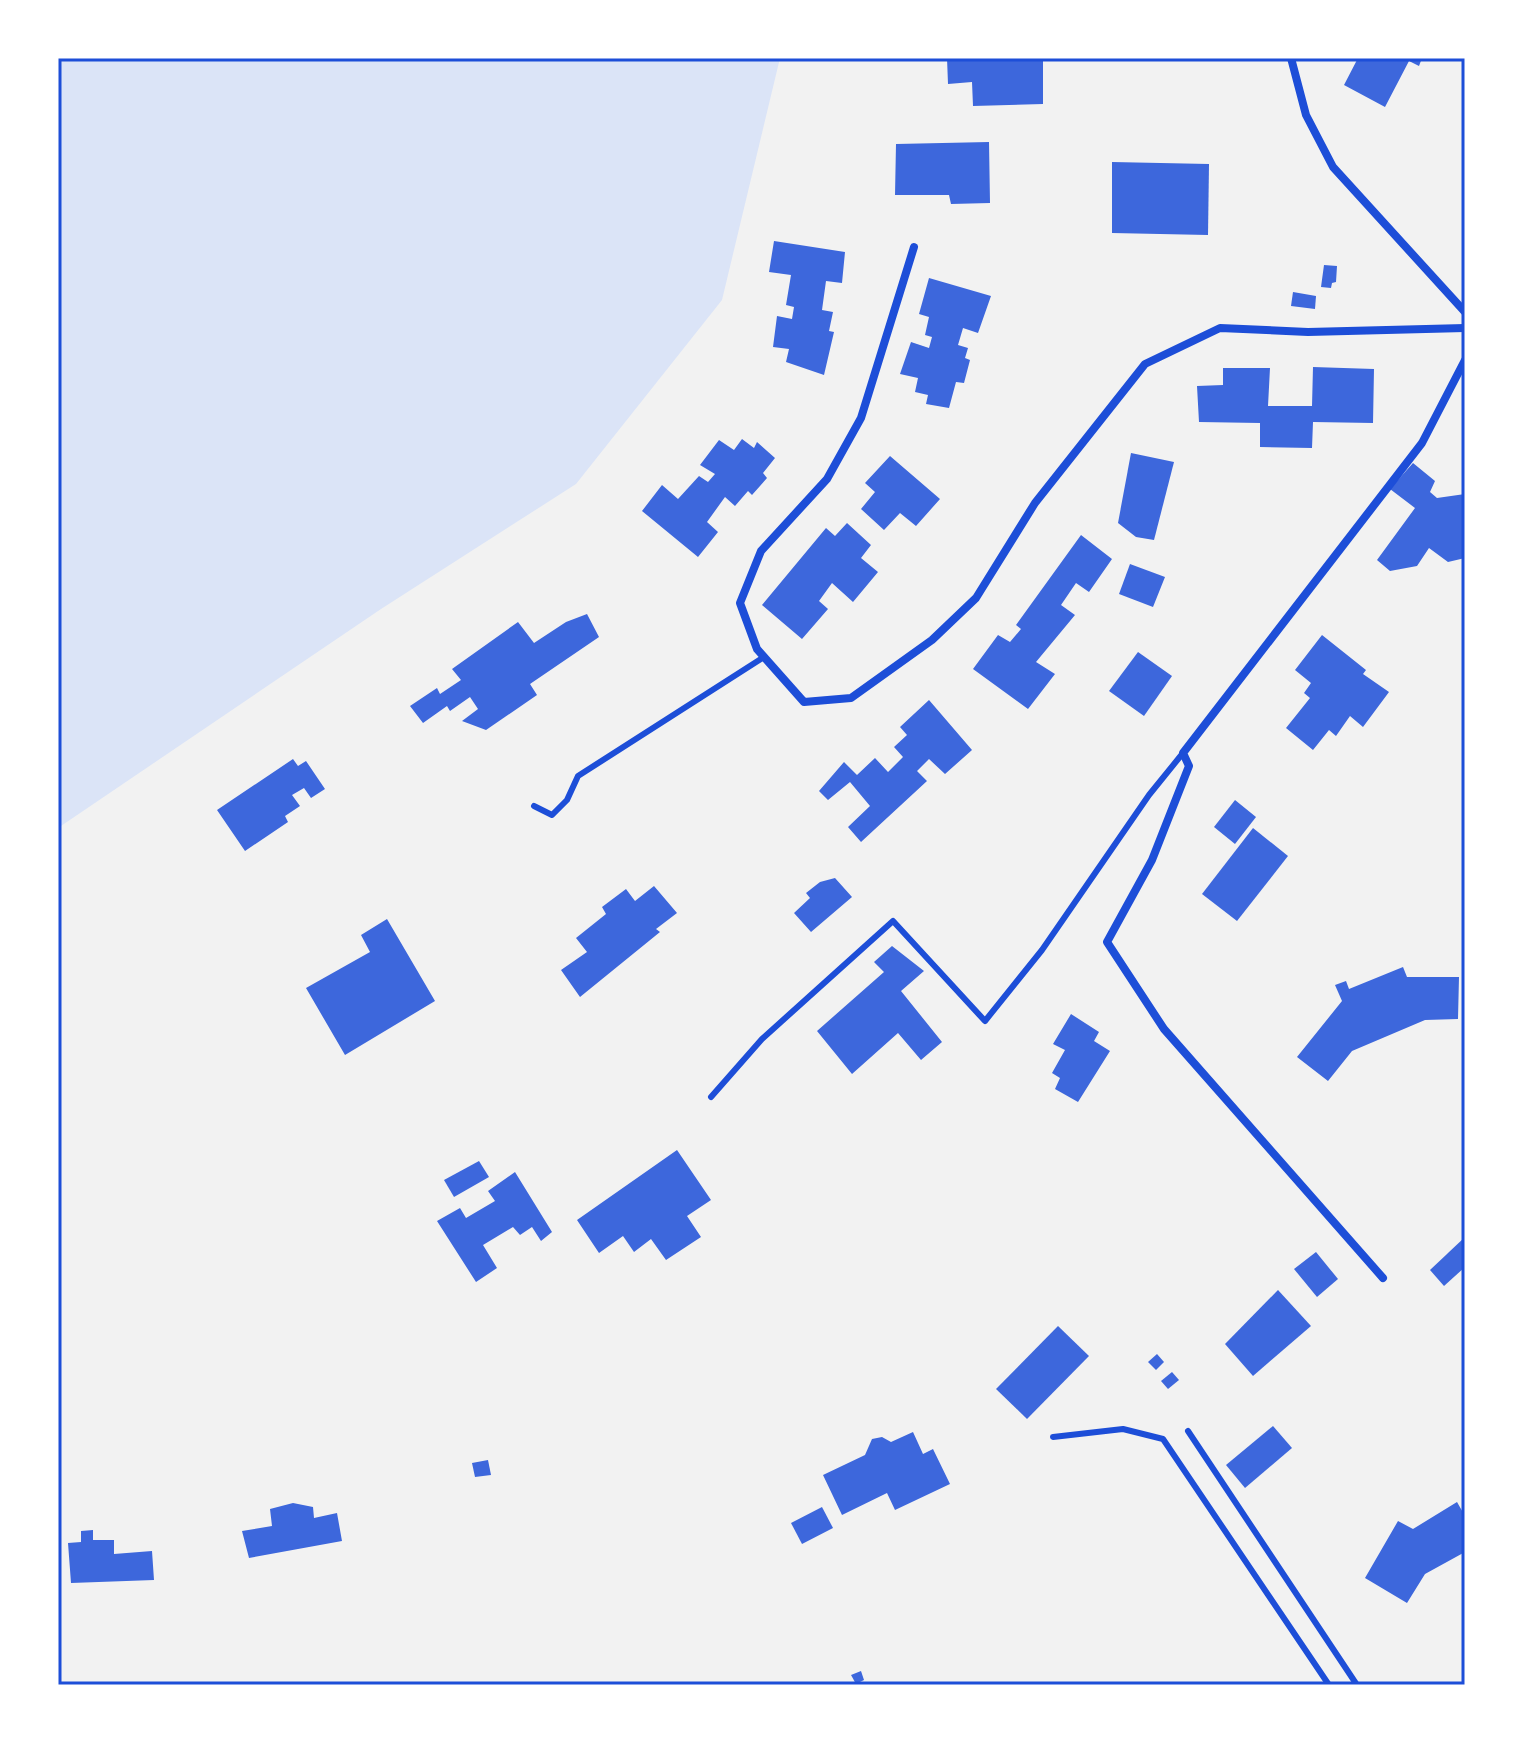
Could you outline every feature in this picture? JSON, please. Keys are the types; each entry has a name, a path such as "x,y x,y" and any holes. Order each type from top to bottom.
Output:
{"street":[{"path":"1291,58 1306,115 1333,167 1465,312"},
{"path":"914,247 861,418 827,479 761,551 740,603 757,649 804,702 851,698 932,640 976,598 1035,503 1145,364 1220,328 1308,332 1465,328"},
{"path":"1383,1278 1164,1029 1107,942 1162,833 1189,766 1183,753 1422,443 1465,360"}],"lane":[{"path":"534,806 552,815 567,800 578,776 764,657"},
{"path":"711,1097 762,1039 893,921 985,1021 1042,950 1149,795 1183,753"},
{"path":"1053,1437 1123,1429 1163,1439 1329,1685"},
{"path":"1188,1431 1357,1685"}],"shaded area":[{"path":"58,58 780,58 722,300 576,484 381,609 58,828"}],"building":[{"path":"947,58 1043,58 1043,104 973,106 972,82 948,84"},
{"path":"1358,58 1422,58 1419,66 1409,61 1385,107 1344,85"},
{"path":"989,142 990,203 951,204 949,195 895,195 896,144"},
{"path":"1112,162 1209,164 1208,235 1112,233"},
{"path":"774,241 845,252 842,283 826,281 822,310 833,312 829,331 834,332 824,375 786,362 789,349 773,347 777,316 792,319 794,307 786,305 791,275 769,272"},
{"path":"1324,265 1337,266 1336,282 1332,283 1331,288 1321,287"},
{"path":"929,278 991,296 978,333 963,328 958,345 968,348 965,358 970,360 964,383 956,382 949,408 926,404 928,395 915,392 918,378 900,374 911,342 929,348 932,337 925,335 929,317 919,314"},
{"path":"1293,292 1316,296 1315,309 1291,306"},
{"path":"1313,367 1374,369 1373,423 1313,422 1312,448 1260,447 1260,423 1199,422 1197,386 1223,385 1223,368 1270,368 1268,406 1312,406"},
{"path":"742,439 754,448 757,442 775,458 763,473 767,478 752,495 748,491 735,506 725,497 707,522 718,532 698,557 642,511 662,485 678,499 699,476 708,482 715,474 700,465 719,440 734,450"},
{"path":"1131,453 1174,462 1154,540 1136,537 1118,523"},
{"path":"890,456 940,499 916,526 900,513 884,530 861,509 875,492 865,483"},
{"path":"1413,463 1435,481 1430,492 1437,498 1465,494 1465,558 1448,562 1429,548 1417,566 1390,571 1377,560 1415,508 1390,489"},
{"path":"847,523 871,545 861,558 878,572 853,602 832,583 819,601 828,609 802,639 762,605 826,528 835,536"},
{"path":"1081,535 1112,559 1089,592 1076,583 1061,605 1075,615 1036,662 1055,674 1028,709 973,669 998,635 1010,642 1021,629 1016,625"},
{"path":"1130,564 1165,577 1153,607 1119,594"},
{"path":"587,614 599,637 530,684 537,695 486,730 462,721 478,709 470,697 450,711 447,706 423,723 410,706 437,688 440,694 461,680 452,669 518,622 534,643 566,622"},
{"path":"1322,635 1366,670 1363,674 1389,692 1363,727 1350,716 1336,736 1329,730 1313,750 1286,728 1310,698 1304,693 1311,683 1295,670"},
{"path":"1138,652 1172,676 1144,716 1109,691"},
{"path":"929,700 972,750 945,774 929,759 917,771 927,781 861,842 848,827 870,806 850,782 828,800 819,791 844,762 857,775 875,758 888,772 903,757 894,747 907,735 900,727"},
{"path":"293,759 298,766 306,761 325,789 311,798 304,788 292,795 300,806 285,816 288,822 245,851 217,810"},
{"path":"1235,800 1256,817 1235,844 1214,827"},
{"path":"1253,828 1288,856 1237,921 1202,894"},
{"path":"835,878 852,897 811,932 794,913 810,898 806,893 820,882"},
{"path":"654,886 677,913 656,929 660,932 580,997 561,970 587,952 576,938 606,914 602,907 626,889 635,901"},
{"path":"387,919 435,1001 345,1055 306,988 370,952 361,935"},
{"path":"892,946 924,971 901,991 942,1042 921,1060 898,1033 852,1074 817,1031 884,972 874,962"},
{"path":"1403,967 1407,977 1459,977 1458,1019 1425,1020 1352,1051 1328,1081 1297,1057 1342,1001 1335,985 1346,981 1349,989"},
{"path":"1071,1014 1099,1032 1094,1041 1110,1051 1078,1102 1055,1089 1060,1078 1052,1073 1065,1050 1053,1044"},
{"path":"677,1150 711,1200 687,1216 701,1237 666,1260 651,1239 634,1252 623,1236 599,1253 577,1220"},
{"path":"479,1161 489,1177 454,1197 444,1180"},
{"path":"515,1172 552,1232 541,1241 532,1227 520,1235 513,1227 483,1245 497,1268 476,1282 437,1221 460,1208 466,1218 495,1201 488,1191"},
{"path":"1465,1237 1465,1267 1444,1286 1430,1270"},
{"path":"1316,1252 1338,1279 1317,1297 1294,1269"},
{"path":"1278,1290 1311,1326 1253,1376 1225,1344"},
{"path":"1058,1326 1089,1356 1027,1419 996,1389"},
{"path":"1157,1354 1164,1362 1156,1370 1148,1362"},
{"path":"1172,1372 1179,1380 1168,1389 1161,1381"},
{"path":"1273,1426 1292,1448 1245,1488 1226,1465"},
{"path":"913,1432 923,1454 933,1449 950,1484 895,1510 887,1493 842,1515 823,1475 865,1455 872,1439 882,1437 891,1442"},
{"path":"488,1460 491,1475 475,1477 472,1463"},
{"path":"1457,1502 1465,1516 1465,1552 1425,1574 1407,1603 1365,1578 1398,1521 1413,1529"},
{"path":"293,1503 313,1507 314,1518 337,1513 342,1541 249,1558 242,1531 272,1526 270,1509"},
{"path":"822,1507 833,1528 802,1544 791,1523"},
{"path":"93,1530 93,1540 114,1540 114,1554 152,1551 154,1580 71,1583 68,1543 81,1542 81,1531"},
{"path":"861,1671 864,1680 856,1684 851,1675"}]}
